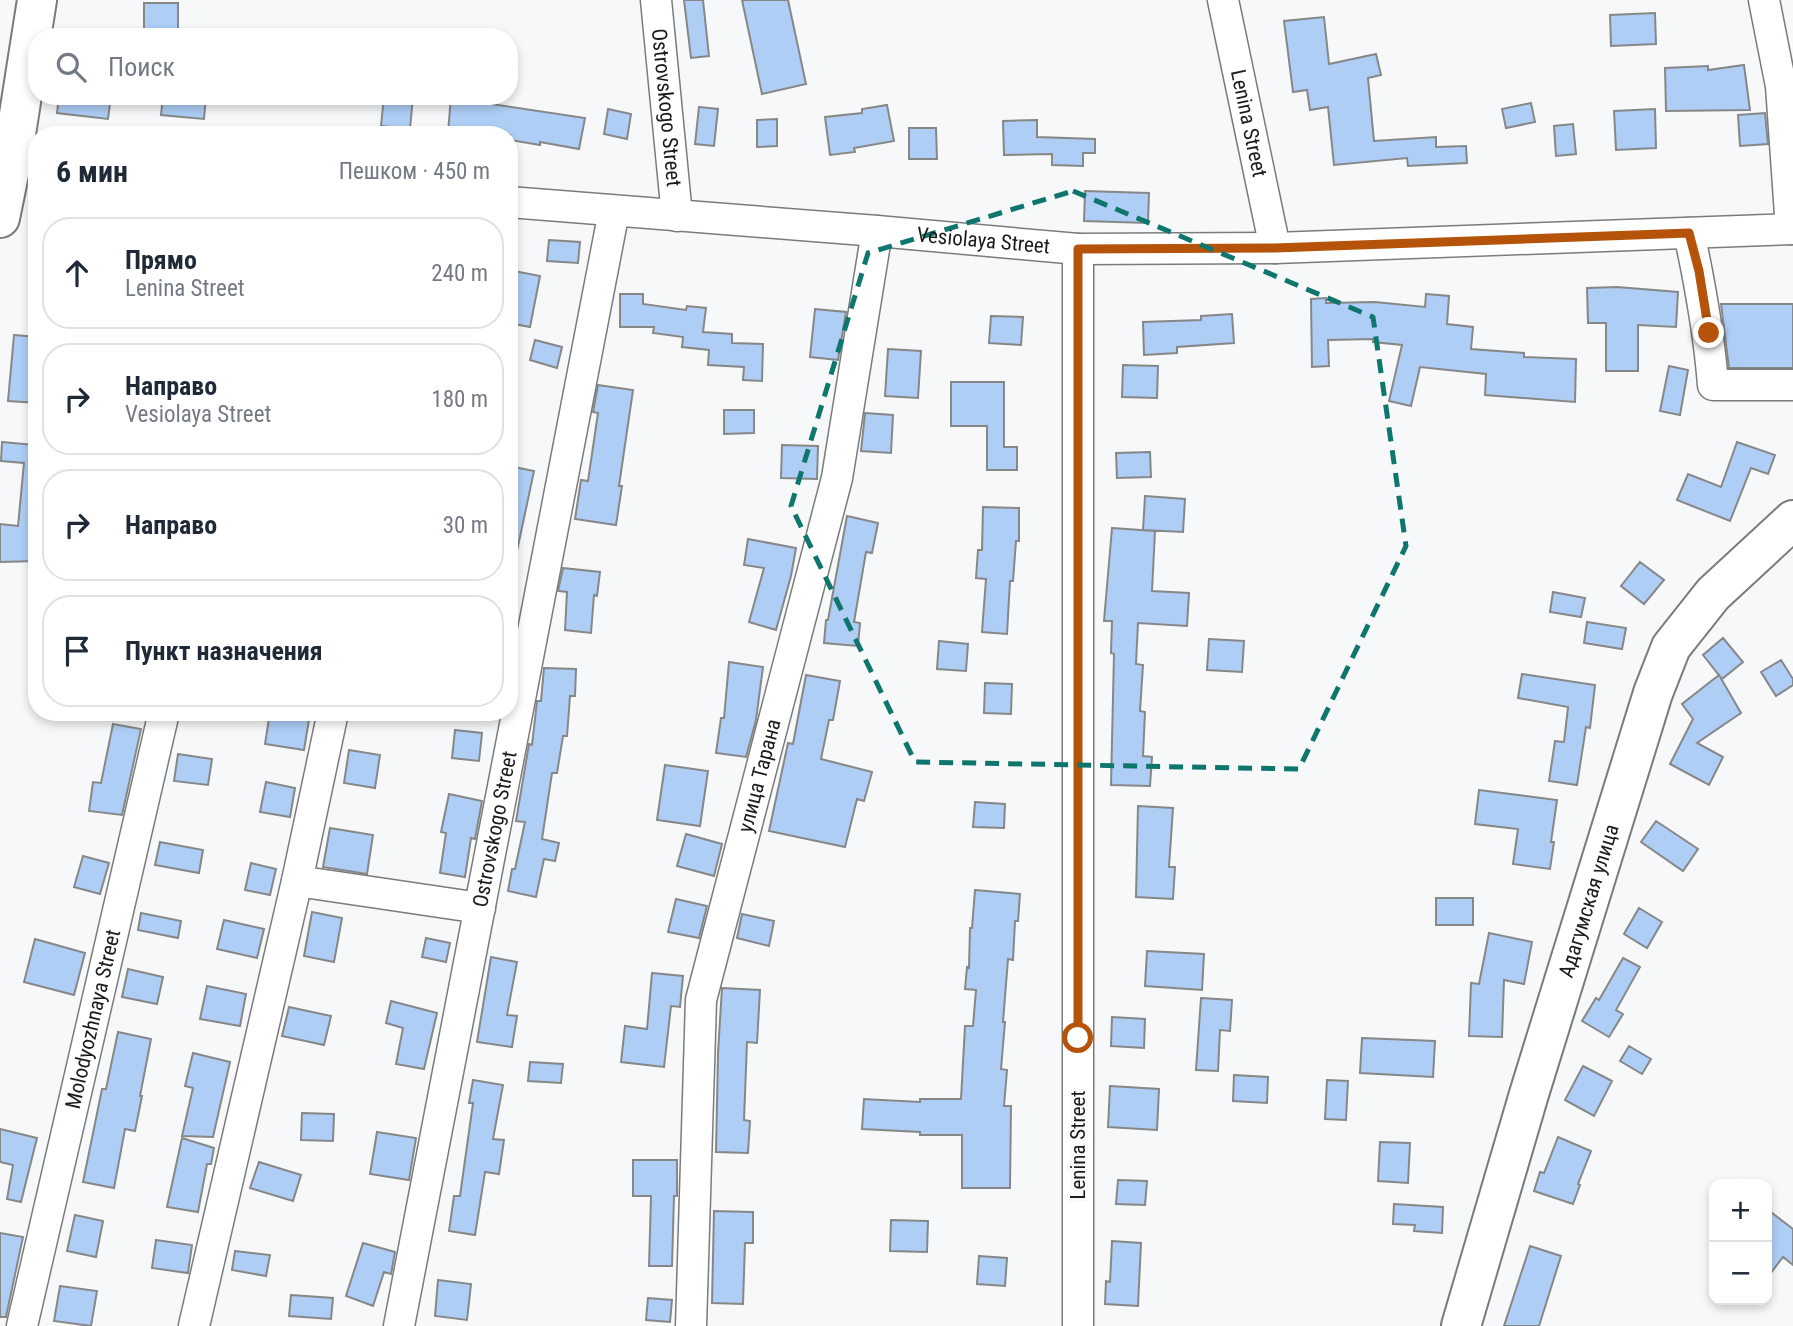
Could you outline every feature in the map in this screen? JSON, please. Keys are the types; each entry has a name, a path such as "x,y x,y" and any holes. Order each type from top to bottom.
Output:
{"main road":[{"path":"33,28 37,0"},
{"path":"0,218 16,159 28,68"},
{"name":"Адагумская улица","path":"1461,1326 1637,744 1671,647 1713,594 1793,520"}],"street":[{"name":"Ostrovskogo Street","path":"656,0 677,216"},
{"name":"Lenina Street","path":"1223,0 1275,248"},
{"path":"1764,0 1781,86 1792,229"},
{"name":"Vesiolaya Street","path":"518,203 877,230 1078,249 1275,248 1792,229"},
{"name":"Ostrovskogo Street","path":"518,710 614,211"},
{"name":"улица Тарана","path":"691,1326 701,1000 837,478 877,230"},
{"path":"1689,233 1699,271 1709,333 1713,385 1793,385"},
{"name":"Lenina Street","path":"1078,249 1078,1326"},
{"name":"Molodyozhnaya Street","path":"22,1326 162,721"},
{"path":"194,1326 297,881 331,721"},
{"name":"Ostrovskogo Street","path":"399,1326 516,721"},
{"path":"297,881 480,908"}],"highlighted area":[{"path":"1073,191 1373,317 1406,546 1299,769 915,762 791,506 868,253"}],"building":[{"path":"684,0 703,0 709,56 691,58"},
{"path":"742,0 788,0 806,84 762,94"},
{"path":"144,3 178,3 178,28 144,28"},
{"path":"1655,13 1656,44 1611,46 1610,15"},
{"path":"1324,17 1329,64 1376,54 1381,75 1368,78 1374,141 1436,137 1436,147 1466,146 1467,163 1408,166 1407,158 1334,165 1328,107 1310,110 1307,90 1293,92 1284,21"},
{"path":"1744,65 1750,110 1666,111 1665,68 1708,66 1708,70"},
{"path":"1531,103 1535,122 1506,128 1502,109"},
{"path":"58,105 110,105 108,119 57,113"},
{"path":"162,105 205,105 204,119 161,115"},
{"path":"383,105 412,105 410,126 381,126"},
{"path":"450,105 497,105 585,118 579,149 518,141 518,126 449,126"},
{"path":"887,105 894,141 854,148 855,152 830,155 825,117 862,113 862,109"},
{"path":"699,107 718,109 714,146 695,144"},
{"path":"608,109 631,114 627,139 604,134"},
{"path":"1655,109 1656,148 1616,150 1614,111"},
{"path":"1765,113 1768,144 1740,146 1738,115"},
{"path":"777,119 777,146 757,147 757,120"},
{"path":"1037,120 1037,137 1095,139 1095,153 1083,153 1083,166 1052,165 1052,154 1004,155 1003,121"},
{"path":"1573,124 1576,154 1556,156 1554,126"},
{"path":"909,128 936,128 937,159 909,159"},
{"path":"1085,191 1149,193 1148,223 1084,221"},
{"path":"549,240 580,242 578,263 547,261"},
{"path":"518,272 540,276 530,327 518,325"},
{"path":"1617,287 1678,292 1676,327 1638,325 1638,371 1606,371 1606,323 1588,323 1587,288"},
{"path":"620,294 643,294 643,304 686,310 687,306 706,308 703,332 732,334 732,343 763,344 762,381 743,380 744,367 708,365 709,350 682,347 683,337 653,333 654,327 620,327"},
{"path":"1426,294 1449,296 1447,324 1473,327 1471,349 1524,353 1524,357 1576,359 1575,402 1485,395 1486,374 1420,367 1411,406 1389,401 1402,345 1373,342 1373,339 1328,340 1329,366 1312,367 1311,299 1326,298 1326,303 1375,302 1425,307"},
{"path":"1721,304 1793,304 1793,368 1729,368"},
{"path":"815,309 846,312 838,360 810,357"},
{"path":"1232,314 1234,343 1177,347 1177,353 1144,355 1143,322 1201,320 1201,316"},
{"path":"991,316 1023,317 1021,345 989,343"},
{"path":"14,335 28,336 28,402 8,401"},
{"path":"535,340 562,347 557,368 530,360"},
{"path":"888,349 921,351 918,398 885,396"},
{"path":"1123,365 1158,366 1157,398 1122,397"},
{"path":"1669,366 1688,370 1680,415 1660,411"},
{"path":"951,382 1004,382 1004,447 1017,447 1017,470 987,470 987,426 951,426"},
{"path":"598,385 633,390 616,525 575,519 581,480 588,481 598,413 593,412"},
{"path":"724,410 754,410 754,433 724,434"},
{"path":"865,413 893,415 891,453 861,451"},
{"path":"2,442 28,444 28,561 0,562 0,524 18,526 24,463 1,461"},
{"path":"1737,442 1775,455 1768,474 1751,468 1730,521 1677,500 1688,474 1721,487"},
{"path":"782,445 818,446 817,479 781,478"},
{"path":"1150,452 1151,477 1117,478 1116,453"},
{"path":"518,468 534,471 518,546"},
{"path":"1145,496 1185,499 1183,532 1143,530"},
{"path":"983,507 1019,508 1019,541 1016,541 1013,581 1010,581 1007,634 982,632 986,579 976,578 978,550 982,550"},
{"path":"847,516 878,523 872,553 866,552 854,622 860,623 858,646 824,643 826,620"},
{"path":"1112,528 1155,531 1152,591 1189,593 1187,626 1138,623 1136,664 1143,665 1140,711 1145,712 1143,756 1152,757 1150,786 1111,785 1114,654 1111,653 1112,621 1104,621"},
{"path":"748,539 796,548 776,630 749,622 764,568 744,565"},
{"path":"1640,562 1664,580 1644,604 1621,586"},
{"path":"563,568 600,572 597,596 594,595 591,633 565,630 567,592 558,591"},
{"path":"1553,592 1585,598 1581,617 1550,612"},
{"path":"1587,622 1626,628 1622,649 1584,643"},
{"path":"1723,638 1743,662 1722,679 1703,655"},
{"path":"1209,639 1244,641 1242,672 1207,670"},
{"path":"939,641 968,644 966,671 937,669"},
{"path":"1781,660 1793,679 1793,685 1776,696 1761,672"},
{"path":"729,662 763,667 756,720 746,757 716,753 721,718 724,718"},
{"path":"544,668 576,669 575,696 570,696 567,736 563,736 557,773 552,773 542,839 559,843 555,861 544,859 536,897 508,891 525,822 516,821 529,744 532,745 537,701 541,701"},
{"path":"1522,674 1595,685 1590,728 1586,727 1577,785 1549,781 1555,741 1564,742 1568,707 1518,698"},
{"path":"806,675 840,681 833,720 829,720 821,759 872,772 864,801 857,799 845,847 769,831 788,743 793,744"},
{"path":"1719,675 1741,713 1697,743 1723,757 1709,785 1670,764 1693,719 1682,704"},
{"path":"985,683 1012,684 1011,714 984,713"},
{"path":"269,721 309,721 304,750 265,744"},
{"path":"113,724 141,729 122,815 89,811 93,782 101,783"},
{"path":"455,730 482,733 479,761 452,758"},
{"path":"349,750 380,755 375,788 344,783"},
{"path":"178,754 212,759 208,785 174,781"},
{"path":"665,765 708,771 700,826 657,820"},
{"path":"266,782 295,788 290,817 260,812"},
{"path":"1479,790 1557,800 1550,869 1513,864 1518,829 1475,824"},
{"path":"449,794 482,801 475,839 471,838 465,877 440,873 446,833 441,832"},
{"path":"975,802 1005,804 1004,828 973,827"},
{"path":"1138,806 1173,808 1169,867 1175,867 1173,899 1136,897"},
{"path":"1656,821 1698,849 1683,871 1641,842"},
{"path":"330,828 373,835 367,874 323,867"},
{"path":"686,834 722,844 714,876 677,866"},
{"path":"160,842 203,850 199,873 155,865"},
{"path":"83,856 109,863 100,894 74,887"},
{"path":"251,863 276,869 270,895 245,890"},
{"path":"975,890 1020,894 1018,921 1015,921 1013,960 1008,959 1001,1069 1007,1070 1004,1106 1011,1106 1010,1188 962,1188 962,1135 920,1135 920,1132 862,1129 864,1099 920,1102 920,1099 961,1099 965,1026 973,1026 976,990 965,989"},
{"path":"1436,898 1473,898 1473,925 1436,925"},
{"path":"676,899 707,906 699,938 668,932"},
{"path":"1639,908 1662,922 1647,948 1624,934"},
{"path":"312,912 342,918 334,962 304,956"},
{"path":"141,913 181,921 178,938 138,930"},
{"path":"742,914 774,921 769,946 737,938"},
{"path":"224,920 264,929 257,958 217,949"},
{"path":"1489,933 1532,942 1524,984 1504,980 1502,1037 1469,1036 1471,983 1479,984"},
{"path":"426,938 450,943 446,962 422,957"},
{"path":"35,939 85,953 74,995 24,982"},
{"path":"1147,951 1204,954 1202,990 1145,986"},
{"path":"491,957 517,962 507,1015 517,1016 512,1047 477,1042"},
{"path":"1623,958 1640,967 1616,1010 1623,1014 1609,1037 1582,1021 1596,998 1599,1000"},
{"path":"128,969 163,977 157,1004 122,997"},
{"path":"652,973 683,976 680,1007 671,1006 664,1067 621,1062 625,1026 647,1029"},
{"path":"207,986 246,994 240,1026 200,1019"},
{"path":"722,988 760,990 757,1043 747,1042 744,1120 750,1121 748,1153 716,1152"},
{"path":"1201,998 1232,1000 1230,1031 1220,1030 1218,1071 1196,1070"},
{"path":"391,1001 437,1013 424,1069 396,1064 403,1028 386,1023"},
{"path":"289,1007 331,1016 324,1045 282,1036"},
{"path":"1112,1017 1145,1019 1144,1048 1111,1046"},
{"path":"118,1032 151,1039 135,1131 125,1129 114,1188 83,1182 102,1089 106,1089"},
{"path":"1362,1038 1435,1041 1433,1077 1360,1073"},
{"path":"1629,1046 1651,1059 1642,1074 1620,1061"},
{"path":"193,1053 230,1062 213,1137 182,1136 193,1088 185,1086"},
{"path":"530,1062 563,1064 561,1083 528,1081"},
{"path":"1583,1066 1612,1081 1594,1116 1565,1100"},
{"path":"1234,1075 1268,1077 1267,1103 1233,1101"},
{"path":"473,1080 503,1085 493,1139 504,1140 499,1174 485,1172 475,1235 449,1231 454,1196 460,1196 473,1103 469,1103"},
{"path":"1327,1080 1348,1081 1346,1120 1325,1119"},
{"path":"1110,1086 1159,1089 1157,1130 1108,1127"},
{"path":"302,1113 334,1114 333,1141 301,1140"},
{"path":"0,1129 37,1138 21,1202 7,1199 13,1165 0,1162"},
{"path":"377,1132 416,1138 409,1180 370,1174"},
{"path":"1558,1137 1591,1151 1573,1204 1534,1191 1540,1172 1544,1173"},
{"path":"182,1138 214,1148 211,1164 207,1164 198,1212 167,1207"},
{"path":"1380,1142 1410,1143 1408,1183 1378,1181"},
{"path":"633,1160 677,1160 672,1266 649,1266 651,1196 633,1196"},
{"path":"259,1162 301,1175 293,1201 250,1188"},
{"path":"1118,1180 1147,1181 1145,1205 1116,1204"},
{"path":"1394,1204 1443,1207 1442,1233 1414,1231 1415,1225 1393,1224"},
{"path":"714,1211 753,1212 753,1243 745,1243 743,1304 712,1303"},
{"path":"1772,1213 1793,1229 1793,1265 1783,1257 1772,1271"},
{"path":"75,1215 103,1221 96,1257 67,1251"},
{"path":"891,1220 928,1221 927,1252 890,1251"},
{"path":"0,1233 23,1237 6,1317 0,1317"},
{"path":"156,1240 192,1245 188,1273 152,1268"},
{"path":"1112,1241 1141,1243 1138,1306 1105,1304 1106,1281 1110,1282"},
{"path":"363,1243 395,1252 391,1274 384,1272 373,1306 346,1296"},
{"path":"1530,1246 1561,1256 1539,1326 1504,1326"},
{"path":"235,1251 270,1255 266,1276 232,1270"},
{"path":"979,1256 1007,1258 1005,1286 977,1284"},
{"path":"438,1280 471,1284 467,1320 435,1316"},
{"path":"60,1286 97,1291 91,1326 54,1321"},
{"path":"291,1295 333,1298 331,1319 289,1316"},
{"path":"648,1298 672,1300 670,1322 646,1320"}],"route":[{"path":"1078,1038 1078,249 1275,248 1689,233 1699,271 1709,333"}]}
